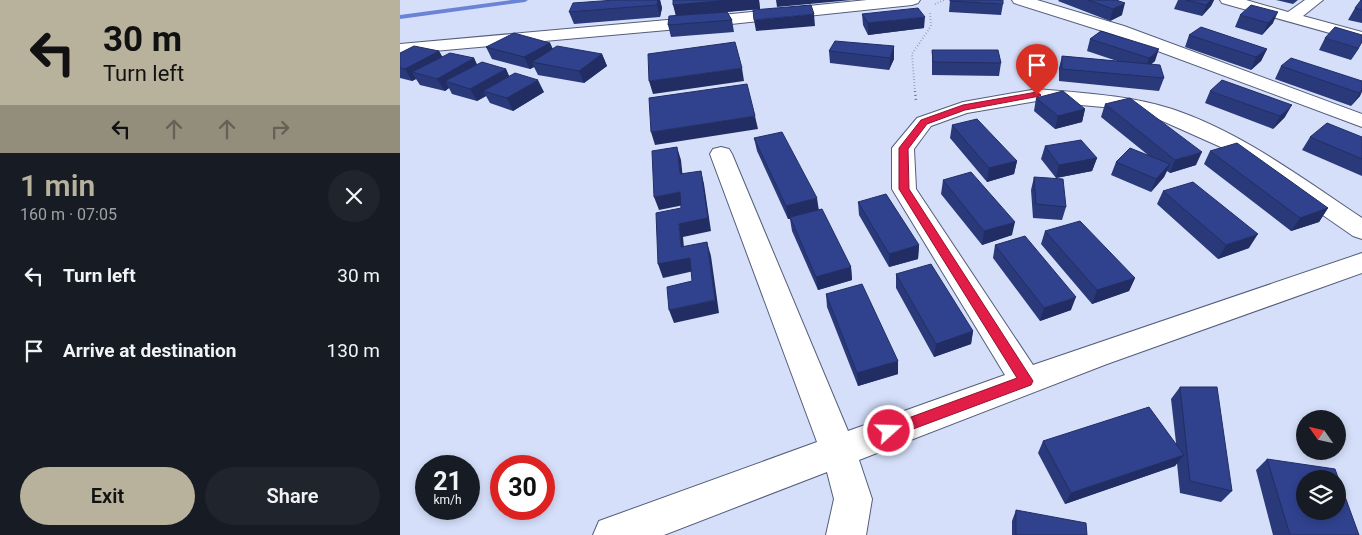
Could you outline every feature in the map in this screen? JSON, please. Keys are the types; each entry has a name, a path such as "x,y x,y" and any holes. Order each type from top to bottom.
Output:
{"street":[{"path":"400,48 712,21 912,0"},
{"path":"1020,0 1118,30 1362,121"},
{"path":"1228,0 1362,37"},
{"path":"1292,17 1315,0"},
{"path":"1026,381 904,189 903,148 924,122 963,108 1037,95 1114,102 1165,114 1240,147 1362,230"},
{"path":"722,154 838,450 853,499 846,535"},
{"path":"613,535 1096,354 1362,263"}],"path":[{"path":"924,122 916,100 912,54 931,26 929,6 944,0"}],"building":[{"path":"615,0 658,0 657,5 569,12 573,3"},
{"path":"673,0 730,0 673,5"},
{"path":"1003,0 1003,4 950,1"},
{"path":"1088,0 1116,0 1125,3 1113,9"},
{"path":"1186,0 1211,0 1206,5"},
{"path":"1362,0 1362,10 1355,8"},
{"path":"811,5 814,14 754,20 753,10"},
{"path":"1251,5 1278,12 1268,23 1240,15"},
{"path":"918,8 925,17 868,23 862,14"},
{"path":"727,12 732,20 668,25 669,16"},
{"path":"1201,27 1267,49 1256,57 1189,35"},
{"path":"1335,27 1362,35 1362,42 1358,48 1325,38"},
{"path":"1101,31 1159,49 1149,58 1090,39"},
{"path":"514,33 550,43 524,57 486,47"},
{"path":"835,41 894,46 890,58 829,51"},
{"path":"735,42 742,68 649,81 648,54"},
{"path":"414,46 439,51 405,69 400,68 400,53"},
{"path":"557,46 602,54 579,71 532,62"},
{"path":"932,50 998,50 1001,63 933,62"},
{"path":"450,53 474,58 437,79 412,72"},
{"path":"1062,56 1160,65 1164,78 1062,69"},
{"path":"1291,58 1362,81 1362,90 1359,93 1281,66"},
{"path":"482,62 506,69 470,89 445,81"},
{"path":"515,73 538,80 507,98 483,91"},
{"path":"1222,80 1292,105 1280,116 1210,91"},
{"path":"747,84 755,116 651,132 649,98"},
{"path":"1063,91 1085,109 1058,116 1036,98"},
{"path":"1130,98 1202,152 1175,160 1105,104"},
{"path":"977,119 1017,161 989,168 952,125"},
{"path":"1327,123 1362,137 1362,159 1310,137"},
{"path":"782,132 817,198 786,206 754,138"},
{"path":"1081,140 1097,158 1059,165 1045,146"},
{"path":"1237,143 1328,208 1300,218 1210,151"},
{"path":"677,147 680,174 701,171 708,218 679,224 681,247 707,242 715,300 669,310 667,287 692,281 690,258 658,264 656,213 681,208 680,192 654,197 652,151"},
{"path":"1130,148 1170,164 1156,179 1116,162"},
{"path":"971,172 1015,222 984,231 943,180"},
{"path":"1034,177 1063,179 1066,207 1036,204"},
{"path":"1193,182 1258,234 1226,245 1163,191"},
{"path":"886,194 919,245 889,254 858,202"},
{"path":"822,209 851,267 816,277 790,217"},
{"path":"1080,221 1135,278 1097,290 1045,231"},
{"path":"1025,236 1076,297 1044,308 995,245"},
{"path":"931,264 973,331 936,344 896,274"},
{"path":"862,284 898,361 857,373 826,294"},
{"path":"1180,387 1217,387 1232,491 1190,481"},
{"path":"1149,407 1184,455 1071,493 1043,441"},
{"path":"1267,459 1335,469 1296,470 1296,520 1346,520 1346,499 1359,535 1290,535"},
{"path":"1016,510 1086,523 1087,535 1016,535"}],"waterway":[{"path":"400,17 525,0"}],"route":[{"path":"889,431 1026,381 904,189 903,148 924,122 963,108 1037,95"}]}
